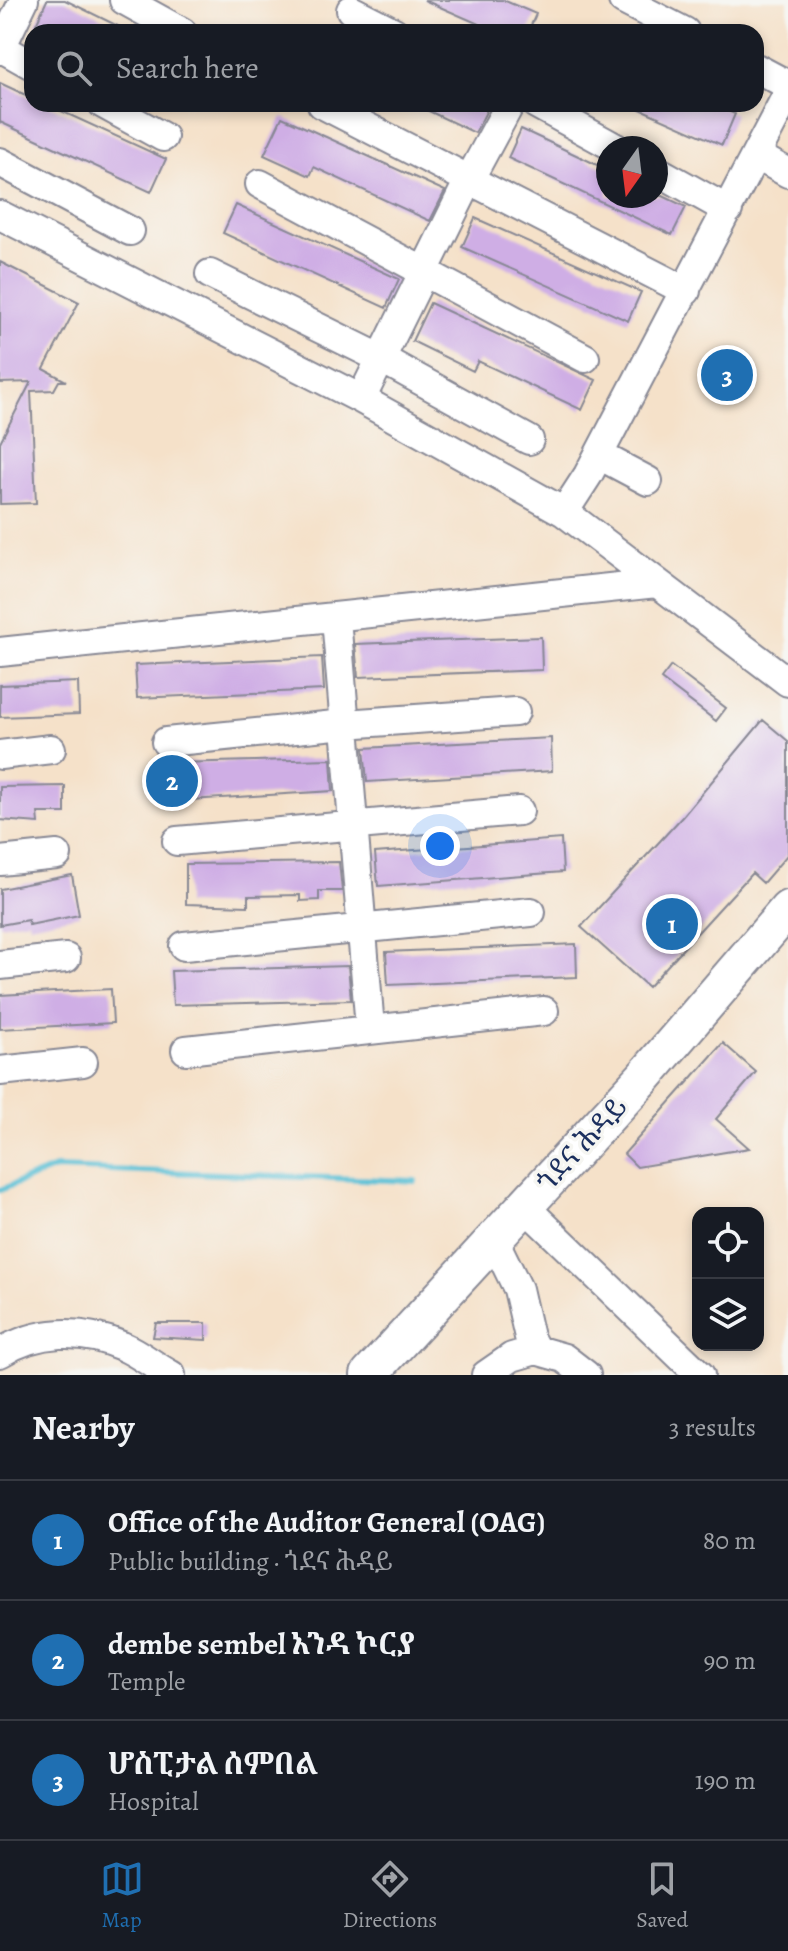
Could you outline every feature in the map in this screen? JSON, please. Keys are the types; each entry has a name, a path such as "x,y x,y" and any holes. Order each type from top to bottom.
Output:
{"main road":[{"name":"ጎደና ሕዳይ","path":"369,1375 643,1078 788,909"}],"street":[{"path":"24,0 0,48 24,61"},
{"path":"124,0 168,24"},
{"path":"623,0 670,24"},
{"path":"351,10 378,24"},
{"path":"764,72 788,85"},
{"path":"564,512 599,455 788,93"},
{"path":"118,112 163,137"},
{"path":"337,112 686,291"},
{"path":"361,399 506,112"},
{"path":"551,112 596,137"},
{"path":"756,155 788,173"},
{"path":"0,162 130,231"},
{"path":"668,177 728,210"},
{"path":"260,184 585,358"},
{"path":"0,215 361,399 564,512 788,682"},
{"path":"210,274 382,359 529,440"},
{"path":"599,455 648,481"},
{"path":"0,652 657,583"},
{"path":"336,618 370,1028"},
{"path":"166,742 345,724 515,712"},
{"path":"0,755 51,749"},
{"path":"177,841 519,811"},
{"path":"0,861 57,855"},
{"path":"184,946 531,912"},
{"path":"0,965 66,958"},
{"path":"186,1050 544,1011"},
{"path":"0,1071 83,1062"},
{"path":"523,1205 700,1375"},
{"path":"493,1238 518,1289 529,1347"},
{"path":"0,1353 39,1335 63,1333 122,1346 171,1375"},
{"path":"486,1375 529,1347"},
{"path":"529,1347 564,1358 586,1375"}],"building":[{"path":"47,0 65,0 114,24 36,24"},
{"path":"424,0 503,0 536,14 532,24 479,24"},
{"path":"0,83 24,94 24,112 63,112 166,159 151,192 0,122"},
{"path":"431,112 486,112 475,133"},
{"path":"647,112 735,114 722,145"},
{"path":"282,117 445,191 430,221 314,167 310,176 264,155"},
{"path":"521,129 596,164 596,199 508,158"},
{"path":"668,198 686,207 672,235 614,208 668,208"},
{"path":"236,205 399,279 386,308 223,233"},
{"path":"475,218 641,292 628,321 462,247"},
{"path":"0,262 79,302 44,369 66,381 59,381 54,390 31,391 36,503 0,504 0,442 31,382 0,383"},
{"path":"430,303 596,380 582,410 478,361 473,371 412,341"},
{"path":"541,637 542,670 358,677 355,644"},
{"path":"322,657 324,690 137,698 135,665"},
{"path":"671,666 726,708 716,721 661,679"},
{"path":"78,682 79,714 0,717 0,685"},
{"path":"763,720 788,741 788,854 763,883 752,873 648,987 581,927 683,816"},
{"path":"551,738 552,771 367,782 364,748"},
{"path":"331,759 333,791 175,801 173,763"},
{"path":"65,786 65,813 38,813 39,823 0,820 0,787"},
{"path":"561,839 563,872 378,886 375,853"},
{"path":"339,862 342,891 319,891 319,900 300,901 300,895 248,896 248,906 186,904 186,864"},
{"path":"72,875 79,915 29,925 28,920 0,925 0,889"},
{"path":"576,944 577,977 388,985 386,952"},
{"path":"348,966 351,1000 173,1005 171,971"},
{"path":"111,989 113,1023 0,1029 0,995"},
{"path":"723,1043 756,1072 716,1119 749,1148 637,1167 624,1154"},
{"path":"156,1323 206,1323 206,1340 153,1337"}],"waterway":[{"path":"0,1190 55,1168 415,1181"}],"place":[{"name":"ሆስፒታል ሰምበል","path":"727,375"},
{"name":"dembe sembel አንዳ ኮርያ","path":"172,781"},
{"name":"Office of the Auditor General (OAG)","path":"672,924"}]}
